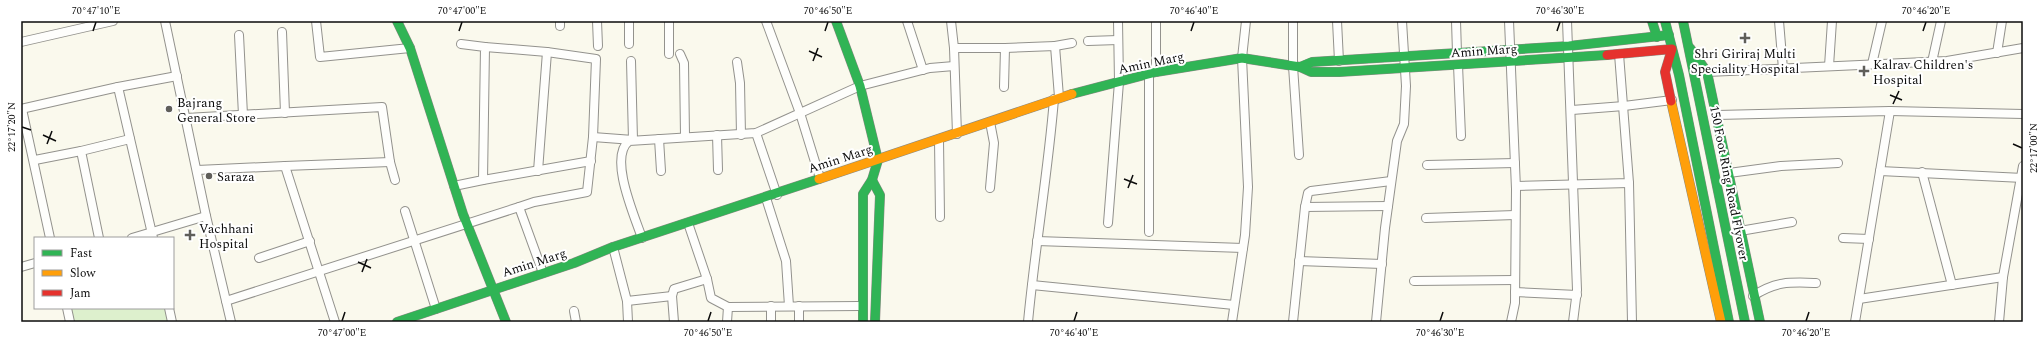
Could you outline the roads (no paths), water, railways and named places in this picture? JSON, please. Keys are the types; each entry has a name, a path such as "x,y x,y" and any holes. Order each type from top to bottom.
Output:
{"main road":[{"path":"397,21 410,48 454,186 492,290 506,322"},
{"path":"836,21 860,86 878,160 872,180 862,194 863,322"},
{"path":"1652,21 1657,38"},
{"path":"1665,21 1684,98 1729,322"},
{"name":"150 Foot Ring Road Flyover","path":"1683,21 1700,98 1713,174 1745,322"},
{"name":"Amin Marg","path":"1296,66 1312,62 1569,46 1657,38 1669,35"},
{"path":"1690,48 1707,72 1760,322"},
{"path":"1672,49 1666,72 1721,322"},
{"name":"Amin Marg","path":"397,322 543,273 613,247 777,195 820,178 957,134 1056,98 1153,73 1242,58 1296,66 1311,72 1404,69 1512,60 1570,58 1672,49"},
{"path":"872,180 880,195 875,322"}],"street":[{"path":"21,42 113,21"},
{"path":"165,21 206,216 231,322"},
{"path":"316,21 320,57 410,48"},
{"path":"597,21 598,46"},
{"path":"629,21 629,44"},
{"path":"669,21 669,54"},
{"path":"766,21 800,113 820,178"},
{"path":"907,21 922,70"},
{"path":"951,21 954,48 957,134"},
{"path":"1108,223 1119,82 1118,21"},
{"path":"1149,232 1153,73 1156,21"},
{"path":"1232,322 1243,248 1248,187 1242,58 1246,21"},
{"path":"1293,21 1299,155"},
{"path":"1337,21 1339,61"},
{"path":"1376,322 1391,181 1397,141 1404,124 1406,86 1402,21"},
{"path":"1456,21 1457,53"},
{"path":"1509,21 1512,60 1516,186 1515,292 1511,322"},
{"path":"1567,21 1572,110 1577,295 1573,322"},
{"path":"1779,21 1783,69"},
{"path":"1829,66 1832,21"},
{"path":"1872,64 1882,21"},
{"path":"1932,62 1941,21"},
{"path":"1997,53 2002,21"},
{"path":"282,32 285,113"},
{"path":"239,35 243,116"},
{"path":"1088,41 1118,40"},
{"path":"954,48 1055,46 1072,43"},
{"path":"226,301 534,202 587,192 593,137 596,59 547,52 485,48 461,44"},
{"path":"1028,322 1056,98 1055,46"},
{"path":"483,180 485,48"},
{"path":"1004,86 1005,48"},
{"path":"1707,72 1932,62 2023,48"},
{"path":"538,172 547,52"},
{"path":"680,54 684,62 685,136"},
{"path":"1619,54 1629,183 1632,322"},
{"path":"631,61 633,140"},
{"path":"736,62 740,84 741,134"},
{"path":"1458,65 1461,136"},
{"path":"593,137 633,140 756,133 860,86 922,70 954,66"},
{"path":"50,237 35,160 21,109 118,87 177,76"},
{"path":"118,87 152,235"},
{"path":"1572,110 1672,100"},
{"path":"186,118 382,107 390,162 396,180"},
{"path":"1855,322 1890,111"},
{"path":"1716,115 1890,111 2023,114"},
{"path":"990,122 994,150 990,188"},
{"path":"756,133 777,195"},
{"path":"717,135 718,170"},
{"path":"35,160 130,139"},
{"path":"658,139 661,171"},
{"path":"633,140 624,144 620,165 626,192 642,238"},
{"path":"939,140 940,217"},
{"path":"81,151 99,237"},
{"path":"454,186 538,172 591,161"},
{"path":"197,170 390,162"},
{"path":"1427,165 1515,162"},
{"path":"1729,173 1781,166 1838,163"},
{"path":"285,166 335,322"},
{"path":"1999,322 2003,277 2023,166"},
{"path":"1880,171 2022,178"},
{"path":"1922,172 1952,285"},
{"path":"1293,322 1305,207 1308,193 1311,191 1391,181"},
{"path":"1516,186 1629,183"},
{"path":"766,198 786,261 789,306"},
{"path":"1305,207 1388,206"},
{"path":"519,207 543,273"},
{"path":"405,211 436,309"},
{"path":"1426,218 1515,215"},
{"path":"139,237 152,235 206,216"},
{"path":"1740,231 1792,222"},
{"path":"688,223 707,279 711,298 728,307 860,306"},
{"path":"1843,238 1869,239"},
{"path":"259,258 310,241"},
{"path":"1037,241 1243,248"},
{"path":"613,247 627,301 628,322"},
{"path":"1299,261 1382,264"},
{"path":"21,267 34,263"},
{"path":"1859,299 2003,277"},
{"path":"674,322 672,296 674,289 679,286 707,279"},
{"path":"1414,281 1515,280"},
{"path":"1754,296 1775,284 1793,282 1816,283"},
{"path":"1032,285 1234,304"},
{"path":"1515,292 1577,295"},
{"path":"627,301 672,296"},
{"path":"771,306 772,322"},
{"path":"799,306 799,322"},
{"path":"728,307 728,322"},
{"path":"69,309 70,322"},
{"path":"169,309 172,322"},
{"path":"574,311 576,322"}],"place":[{"name":"Shri Giriraj Multi Speciality Hospital","path":"1745,38"},
{"name":"Kalrav Children's Hospital","path":"1864,71"},
{"name":"Bajrang General Store","path":"169,109"},
{"name":"Saraza","path":"209,176"},
{"name":"Vachhani Hospital","path":"190,235"}]}
